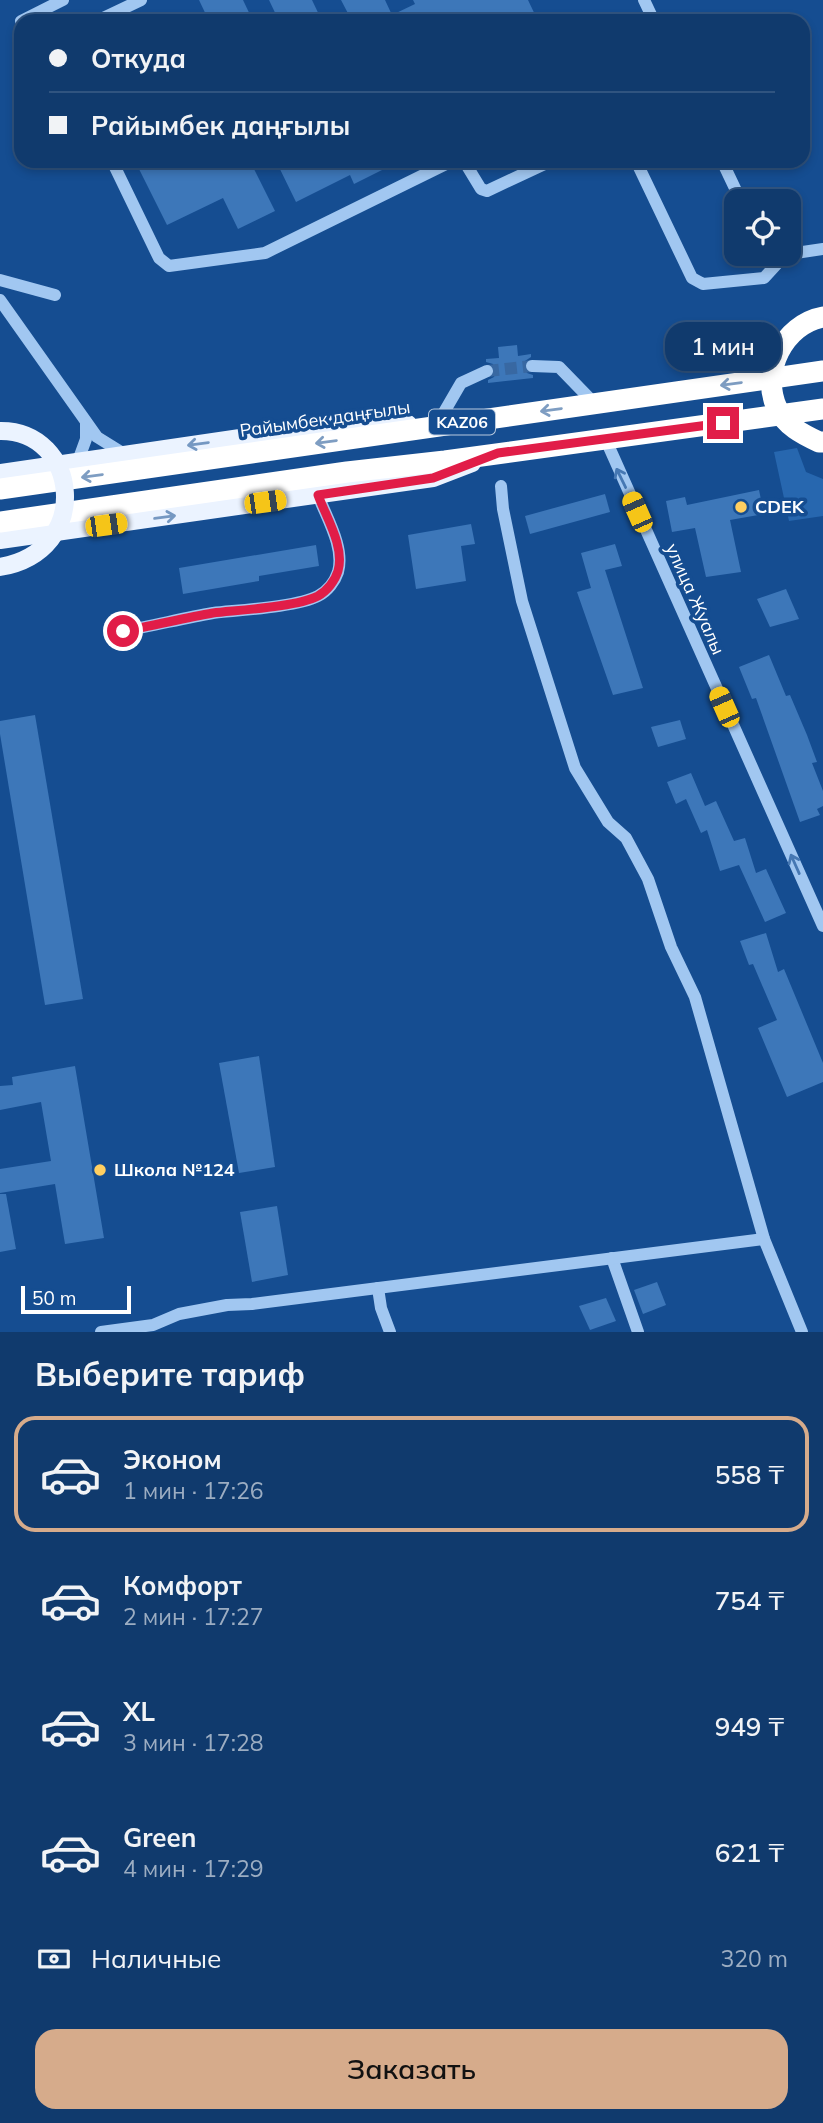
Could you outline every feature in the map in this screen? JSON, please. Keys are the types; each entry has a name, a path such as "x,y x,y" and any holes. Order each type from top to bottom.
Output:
{"highway":[{"path":"823,317 814,318 789,335 776,355 771,384 777,408 793,429 823,442"},
{"name":"Райымбек даңғылы","path":"0,489 823,371"},
{"name":"KАZ06","path":"0,522 347,472 823,409"}],"main road":[{"path":"0,473 357,421 436,426"},
{"path":"0,431 11,431 33,440 51,455 63,476 66,499 62,521 50,543 29,559 0,567"},
{"path":"0,540 433,478 498,453"}],"street":[{"path":"35,14 63,0"},
{"path":"112,14 141,0"},
{"path":"115,168 159,258 169,266 265,253 438,168"},
{"path":"468,168 481,189 487,191 536,168"},
{"path":"639,168 692,278 703,284 764,278 776,266"},
{"path":"725,168 735,189"},
{"path":"801,252 823,249"},
{"path":"0,280 55,295"},
{"path":"0,300 96,437 126,454"},
{"path":"532,366 559,367 594,403"},
{"path":"436,426 461,383 487,371"},
{"path":"78,461 86,439 86,422"},
{"name":"улица Жуалы","path":"605,438 823,926"},
{"path":"501,486 503,509 523,601 575,768 608,822 626,838 648,879 671,947 695,998 764,1239 802,1332"},
{"path":"123,631 317,597 334,582 339,569 337,544 318,495"},
{"path":"101,1332 154,1328 179,1314 227,1305 764,1239"},
{"path":"612,1258 638,1332"},
{"path":"378,1288 381,1308 390,1332"}],"shaded area":[{"path":"797,448 806,472 823,479 823,516 789,521 774,452"}],"building":[{"path":"199,0 243,0 250,14 206,14"},
{"path":"269,0 312,0 319,14 276,14"},
{"path":"341,0 385,0 392,14 348,14"},
{"path":"413,0 528,0 535,14 394,14 415,4"},
{"path":"138,168 254,168 275,211 238,229 223,198 167,225"},
{"path":"279,168 386,168 354,184 350,175 296,202"},
{"path":"517,345 518,356 531,354 523,366 533,378 488,383 496,371 493,364 486,362 486,359 499,358 498,347"},
{"path":"759,490 764,514 730,520 741,572 706,577 695,528 672,532 666,501 685,497 687,505"},
{"path":"605,494 610,512 530,534 525,516"},
{"path":"471,524 475,544 461,546 466,581 416,589 408,535"},
{"path":"615,544 622,566 605,570 643,688 613,695 577,592 591,588 581,553"},
{"path":"316,545 319,566 259,576 259,581 183,594 179,568"},
{"path":"786,589 799,619 770,627 757,599"},
{"path":"769,655 786,696 790,695 807,735 817,762 812,763 823,791 823,806 817,809 820,815 800,822 756,698 752,699 739,667"},
{"path":"35,715 83,999 45,1005 0,734 0,721"},
{"path":"680,720 686,739 658,747 651,727"},
{"path":"691,773 705,806 716,801 734,841 745,838 756,873 766,869 786,913 765,922 739,865 720,871 707,830 701,833 686,799 676,804 667,782"},
{"path":"766,933 778,972 784,969 823,1063 823,1082 787,1097 758,1028 777,1020 740,941"},
{"path":"259,1056 275,1167 239,1173 219,1063"},
{"name":"Школа №124","path":"75,1066 104,1238 65,1244 55,1184 0,1193 0,1169 51,1161 41,1102 0,1110 0,1086 13,1085 12,1077"},
{"path":"0,1194 6,1194 16,1249 0,1252"},
{"path":"277,1206 288,1275 252,1282 240,1212"},
{"path":"657,1282 666,1305 643,1314 634,1290"},
{"path":"606,1298 616,1321 590,1330 579,1306"}],"tunnel":[{"path":"487,371 532,366"}],"place":[{"name":"CDEK","path":"741,507"},
{"name":"Школа №124","path":"100,1170"}],"route":[{"path":"123,631 317,597 334,582 339,569 337,544 318,495 433,478 498,453 723,423"}]}
